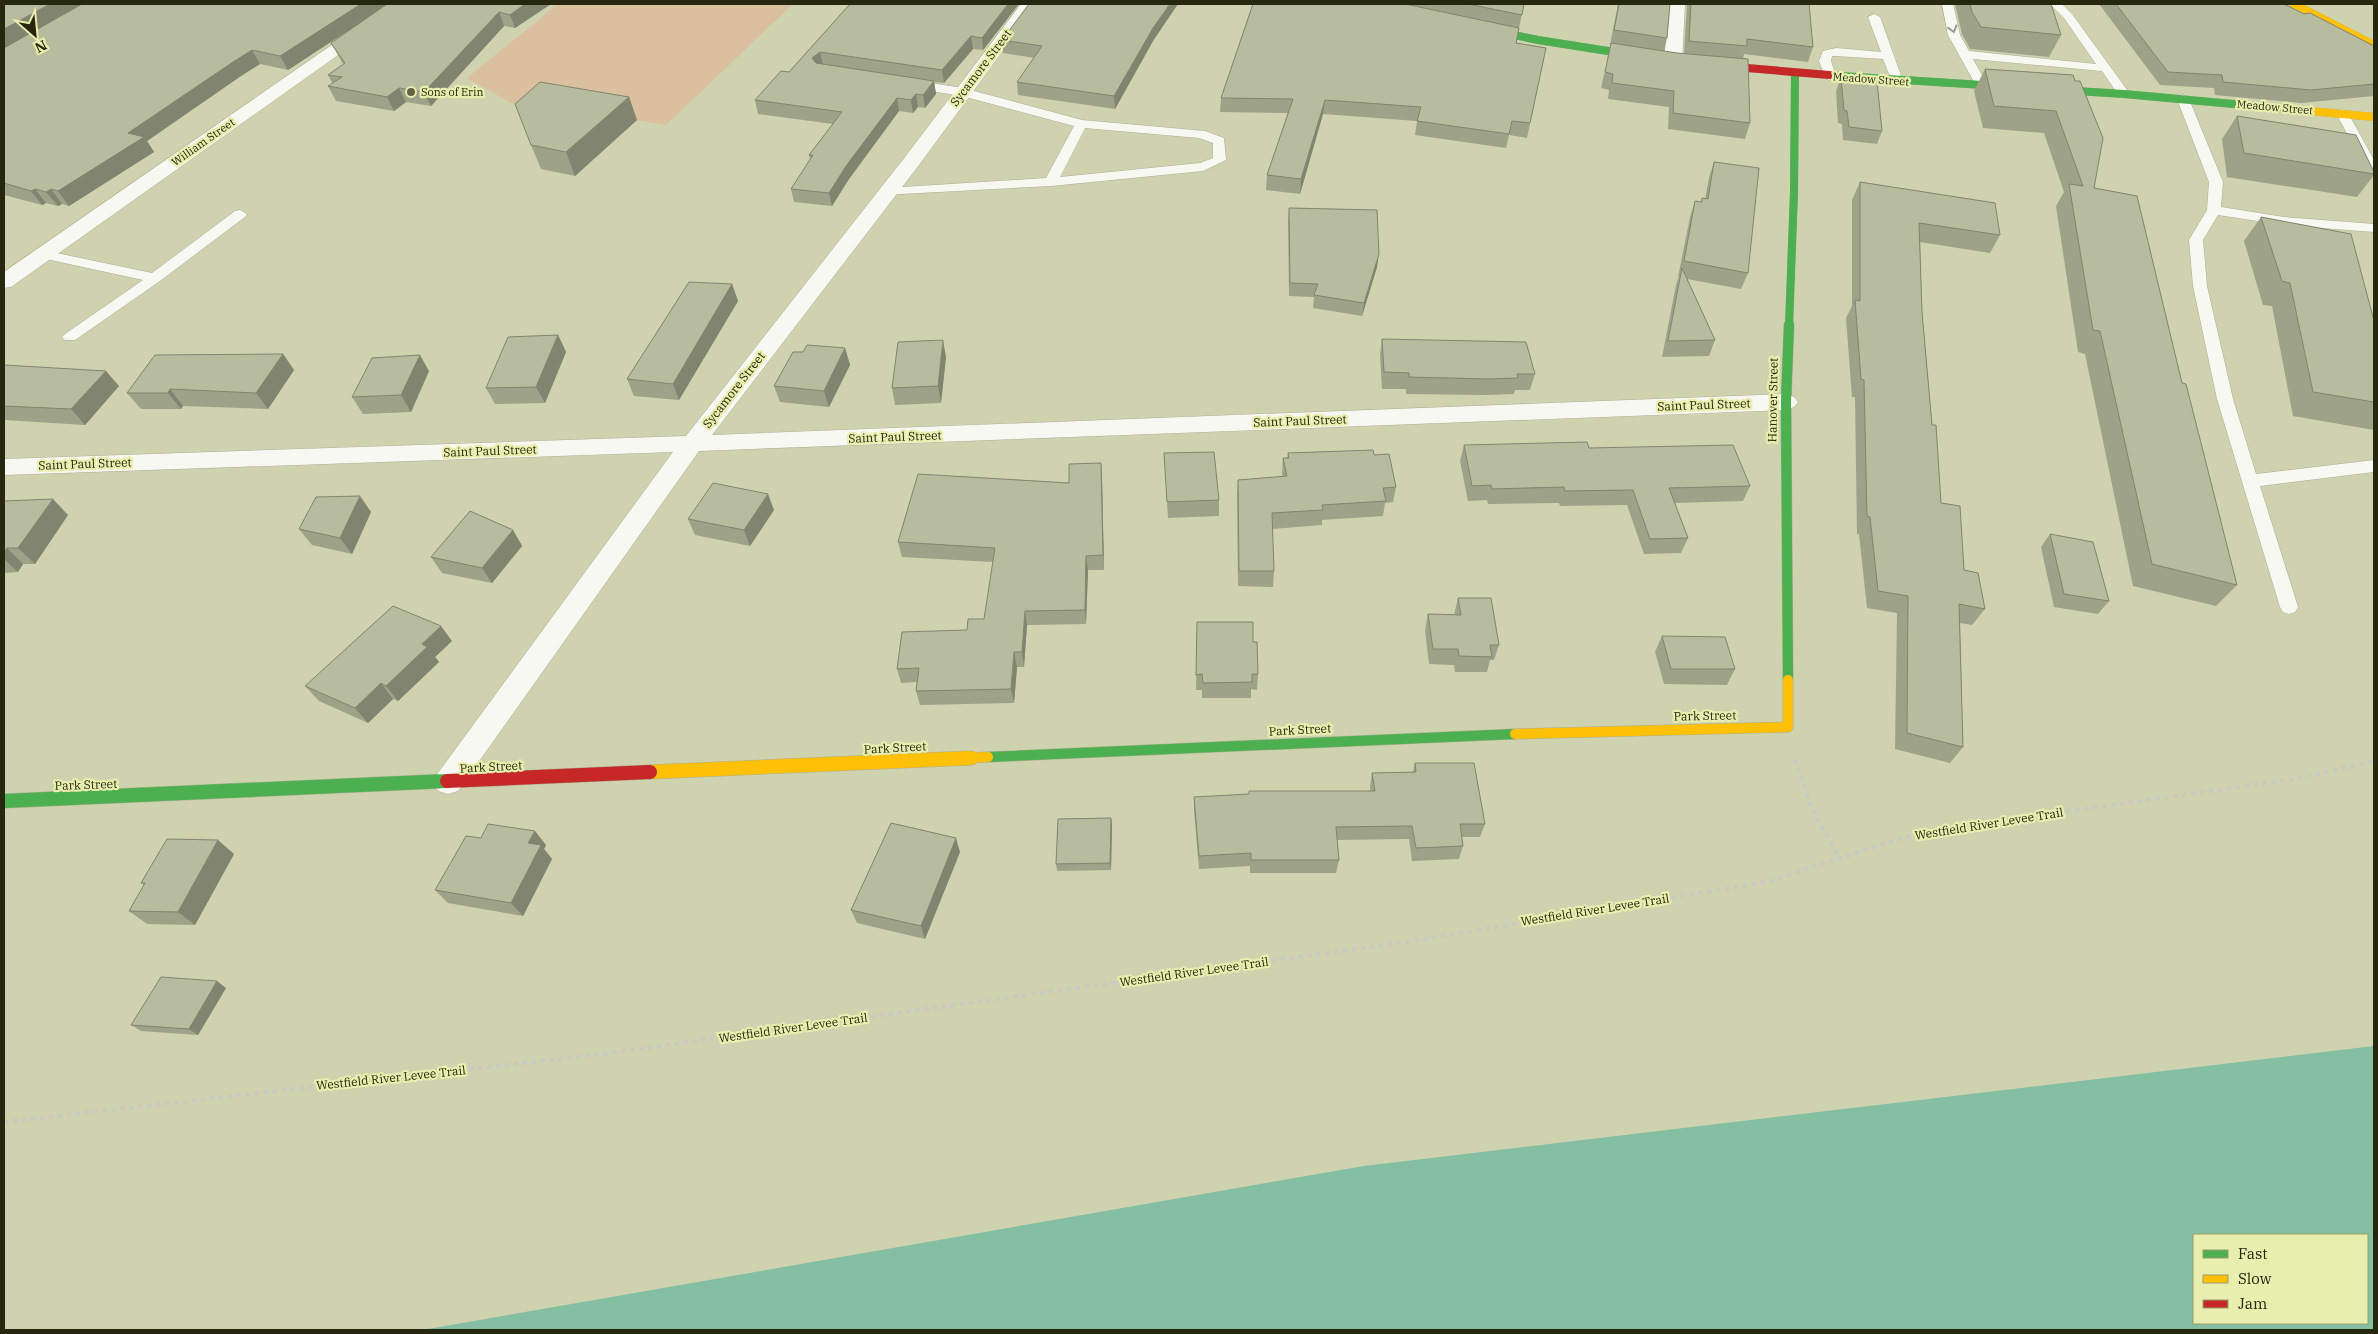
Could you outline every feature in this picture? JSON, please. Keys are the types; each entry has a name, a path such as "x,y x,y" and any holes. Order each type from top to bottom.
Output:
{"street":[{"name":"William Street","path":"4,282 402,4"},
{"name":"Sycamore Street","path":"448,782 692,444 887,192 1029,4"},
{"path":"1470,26 1538,40 1668,61 1677,4"},
{"path":"2294,4 2374,45"},
{"name":"Meadow Street","path":"1701,64 1794,74 2124,94 2374,117"},
{"name":"Hanover Street","path":"1788,727 1786,402 1794,192 1794,74"},
{"name":"Saint Paul Street","path":"4,467 692,444 1786,402"},
{"name":"Park Street","path":"4,802 1489,735 1788,727"}],"lane":[{"path":"1947,4 1954,35 1982,86"},
{"path":"2056,4 2068,16 2124,94"},
{"path":"1874,17 1897,81"},
{"path":"1830,76 1825,61 1827,54 1836,52 1889,56"},
{"path":"1963,54 2105,68"},
{"path":"887,192 1051,182 1203,167 1219,160 1219,141 1202,134 1081,124 963,92 898,82"},
{"path":"2183,99 2216,182 2214,210 2196,240 2200,286 2226,399 2288,607"},
{"path":"2342,114 2374,171"},
{"path":"1051,182 1081,124"},
{"path":"2214,210 2284,221 2374,228"},
{"path":"70,337 155,278 240,214"},
{"path":"42,254 155,278"},
{"path":"2250,481 2374,466"}],"path":[{"path":"1788,727 1800,780 1816,819 1840,858"},
{"name":"Westfield River Levee Trail","path":"4,1122 604,1054 1044,994 1413,940 1766,882 1906,837 1967,826 2294,779 2374,761"}],"shaded area":[{"path":"558,4 793,4 666,125 549,105 522,109 467,78"},
{"path":"2374,1046 2374,1330 422,1330 1364,1166"}],"building":[{"path":"4,4 50,4 4,29"},
{"path":"82,4 361,4 280,56 252,50 128,133 144,137 58,191 51,189 46,192 35,189 31,191 4,183 4,48"},
{"path":"387,4 525,4 510,15 499,12 424,92 399,88 387,97 328,86 342,77 328,75 345,63 331,43"},
{"path":"850,4 1008,4 982,38 971,36 942,70 820,52 812,58 816,63 934,81 923,95 916,94 911,100 897,98 846,166 829,193 791,189 813,155 809,155 842,112 755,100 781,71 789,72"},
{"path":"1029,4 1170,4 1153,28 1114,96 1017,82 1042,46 1002,40"},
{"path":"1253,4 1405,4 1519,28 1516,43 1546,48 1530,123 1512,121 1509,134 1417,121 1421,107 1325,100 1301,179 1267,175 1293,99 1221,98"},
{"path":"1468,4 1524,4 1522,15"},
{"path":"1619,4 1670,4 1667,38 1614,30"},
{"path":"1691,4 1809,4 1813,47 1747,39 1747,46 1689,41"},
{"path":"1970,4 2051,4 2061,35 1981,27 1972,12"},
{"path":"2116,4 2284,4 2304,14 2310,13 2374,46 2374,84 2311,90 2223,82 2222,75 2168,72"},
{"path":"1611,43 1677,53 1748,59 1750,123 1673,113 1674,91 1612,83 1613,74 1605,72"},
{"path":"1985,69 2073,75 2075,81 2080,81 2103,138 2094,188 2137,196 2182,383 2186,384 2237,585 2152,564 2100,331 2093,330 2069,184 2083,186 2056,111 1994,106"},
{"path":"1841,78 1877,81 1882,131 1849,127 1847,111 1844,110"},
{"path":"540,82 629,97 566,152 531,145 515,104"},
{"path":"2237,116 2356,135 2374,174 2244,153"},
{"path":"1714,162 1759,168 1748,273 1684,261 1695,201 1702,202 1702,198 1708,199"},
{"path":"1860,182 1995,203 2000,235 1919,223 1922,312 1932,425 1936,425 1941,503 1960,506 1964,570 1978,573 1985,609 1959,604 1963,747 1907,733 1908,596 1878,591 1870,517 1867,516 1864,380 1861,379 1855,300 1860,301"},
{"path":"1289,208 1377,210 1379,254 1364,303 1314,295 1318,284 1290,283"},
{"path":"2261,217 2351,234 2374,321 2374,402 2313,392 2290,283 2282,281"},
{"path":"1682,268 1715,340 1668,341"},
{"path":"689,282 732,284 673,384 627,379"},
{"path":"558,335 536,387 486,388 508,337"},
{"path":"1382,339 1526,342 1535,374 1517,374 1518,378 1489,379 1409,377 1409,373 1384,372"},
{"path":"943,340 938,386 892,388 898,342"},
{"path":"807,345 845,348 824,391 774,386 793,352 803,352"},
{"path":"283,354 256,393 170,389 168,393 127,393 155,355"},
{"path":"420,355 401,395 352,397 372,358"},
{"path":"4,365 106,371 71,409 4,406"},
{"path":"1587,442 1589,448 1733,445 1750,486 1669,488 1688,538 1650,539 1633,490 1565,491 1564,487 1492,489 1491,485 1472,486 1464,445"},
{"path":"1373,450 1374,455 1389,454 1396,487 1383,488 1386,501 1322,505 1323,510 1272,513 1274,571 1239,571 1238,480 1287,476 1283,458 1289,458 1288,453"},
{"path":"1214,452 1219,500 1167,502 1164,453"},
{"path":"1101,463 1103,555 1086,556 1085,610 1025,611 1022,652 1014,652 1011,689 916,691 919,668 897,669 902,632 967,630 968,619 984,619 995,548 898,542 918,474 1069,483 1069,464"},
{"path":"713,483 768,494 744,530 688,519"},
{"path":"360,496 340,538 299,529 316,497"},
{"path":"53,499 18,548 7,548 4,552 4,501"},
{"path":"470,511 513,530 482,568 431,557"},
{"path":"2050,534 2093,542 2109,601 2064,594"},
{"path":"1458,598 1491,598 1499,645 1490,645 1492,657 1459,656 1458,649 1433,649 1428,614 1461,615"},
{"path":"393,606 441,626 422,644 427,647 386,686 381,683 355,708 305,686"},
{"path":"1197,622 1253,622 1253,642 1257,642 1258,674 1252,674 1252,682 1203,683 1202,674 1196,675"},
{"path":"1662,636 1725,637 1735,669 1671,669"},
{"path":"1415,763 1474,763 1485,824 1460,824 1463,846 1416,848 1412,826 1336,827 1339,860 1251,860 1251,853 1199,856 1194,797 1249,794 1249,791 1375,791 1372,773 1416,772"},
{"path":"1111,818 1110,863 1056,864 1058,819"},
{"path":"891,823 956,838 921,926 851,910"},
{"path":"488,824 535,831 528,843 541,845 511,903 435,890 466,836 481,838"},
{"path":"167,839 218,840 178,912 129,911 145,883 141,883"},
{"path":"161,977 217,981 189,1029 131,1025"}],"traffic: fast":[{"path":"1481,28 1538,40 1646,57"},
{"path":"1788,680 1786,402 1794,192 1795,73"},
{"path":"1841,76 2124,94 2310,111"},
{"path":"988,757 1515,734"},
{"path":"4,801 447,781"}],"traffic: slow":[{"path":"2294,4 2374,45"},
{"path":"2310,111 2374,117"},
{"path":"1515,734 1788,727 1788,680"},
{"path":"650,772 988,757"}],"traffic: jam":[{"path":"1711,65 1841,76"},
{"path":"447,781 650,772"}],"place":[{"name":"Sons of Erin","path":"411,92"}]}
